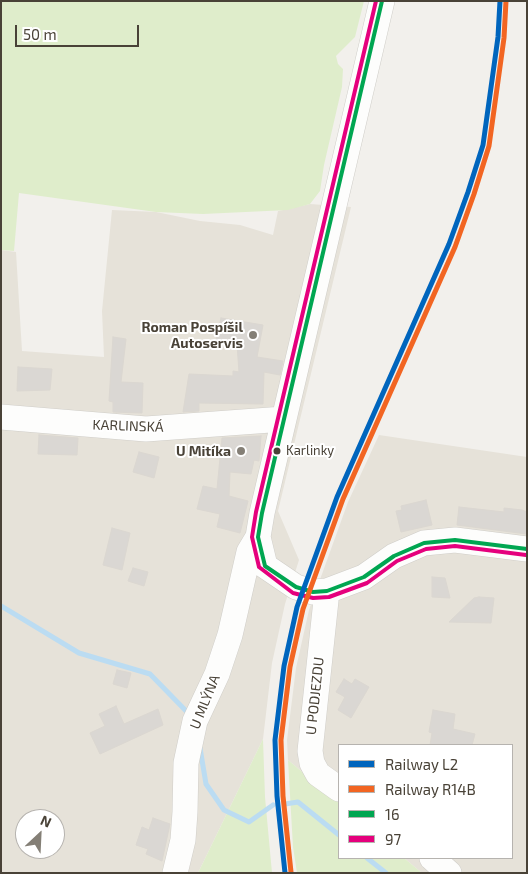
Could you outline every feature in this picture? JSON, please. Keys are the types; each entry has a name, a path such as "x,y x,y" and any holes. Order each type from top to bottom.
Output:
{"street":[{"path":"382,1 262,513 258,537 265,566 296,587 313,592 328,591 364,577 394,556 424,543 455,540 527,549"},
{"name":"KARLINSKÁ","path":"1,417 146,429 284,420"},
{"name":"U MLÝNA","path":"175,873 183,840 186,763 196,721 217,674 230,635 249,552 258,537"},
{"name":"U PODJEZDU","path":"328,591 310,751 312,763 318,774 338,788"},
{"path":"433,859 449,873"}],"shaded area":[{"path":"310,204 351,207 278,511 299,560 285,604 272,663 263,739 198,873 1,873 1,250 16,252 22,351 104,357 102,311 112,210 156,212 200,221 240,225 273,235 278,211"},
{"path":"379,435 527,457 527,873 422,873 405,859 513,859 513,744 338,744 338,802 288,760 287,740 296,668 309,610 348,502"}],"green space":[{"path":"1,1 364,1 355,37 336,56 338,64 343,69 342,87 320,191 310,204 288,210 203,214 156,212 19,193 14,251 1,250"},
{"path":"263,739 265,797 272,873 198,873"},
{"path":"288,760 338,802 338,859 405,859 422,873 297,873 293,847"}],"building":[{"path":"221,318 263,325 257,357 283,361 280,375 264,372 263,404 199,403 199,411 183,412 189,374 233,376 233,371 239,372 237,344 216,340"},
{"path":"113,337 126,339 121,382 143,383 142,413 113,412 113,402 109,401"},
{"path":"18,367 52,369 50,390 17,391"},
{"path":"39,435 78,438 77,455 38,454"},
{"path":"261,436 259,461 254,460 251,474 230,472 229,496 248,501 240,533 217,527 220,514 197,509 203,486 217,489 222,438"},
{"path":"139,452 159,457 154,478 133,472"},
{"path":"426,500 432,525 401,532 396,511 402,510 401,506"},
{"path":"459,507 504,512 504,508 522,510 527,512 527,534 457,525"},
{"path":"112,528 130,533 122,570 103,565"},
{"path":"133,568 148,572 144,586 128,581"},
{"path":"432,577 445,578 450,598 432,597"},
{"path":"474,598 494,598 491,623 449,622"},
{"path":"117,670 131,673 127,688 113,684"},
{"path":"344,679 352,684 355,679 369,687 351,718 338,710 345,697 336,692"},
{"path":"116,706 124,724 158,709 163,725 100,754 90,733 105,726 99,714"},
{"path":"433,710 455,714 453,729 475,734 472,744 430,744 432,733 429,732"},
{"path":"153,818 170,824 162,861 146,854 148,849 136,845 142,827 149,830"}],"waterway":[{"path":"1,606 79,653 150,674 190,715"},
{"path":"200,748 206,784 224,810 249,822 273,805"},
{"path":"285,804 298,802 338,834"},
{"path":"368,859 386,873"}],"rail line":[{"name":"L2","path":"285,873 277,796 275,740 284,666 297,607 337,497 449,244 468,192 483,145 498,37 500,1"},
{"name":"R14B","path":"291,872 283,796 281,740 290,667 303,609 343,499 455,247 474,194 489,146 504,38 506,1"}],"transit line":[{"name":"97","path":"376,1 256,512 252,537 259,567 293,593 313,598 329,597 367,583 397,561 426,549 455,546 526,555"},
{"name":"16","path":"382,1 262,513 258,537 265,566 296,587 313,592 327,591 364,577 394,556 424,543 455,540 527,549"}],"place":[{"name":"Roman Pospíšil Autoservis","path":"253,335"},
{"name":"U Mitíka","path":"241,451"},
{"name":"Karlinky","path":"277,451"}]}
